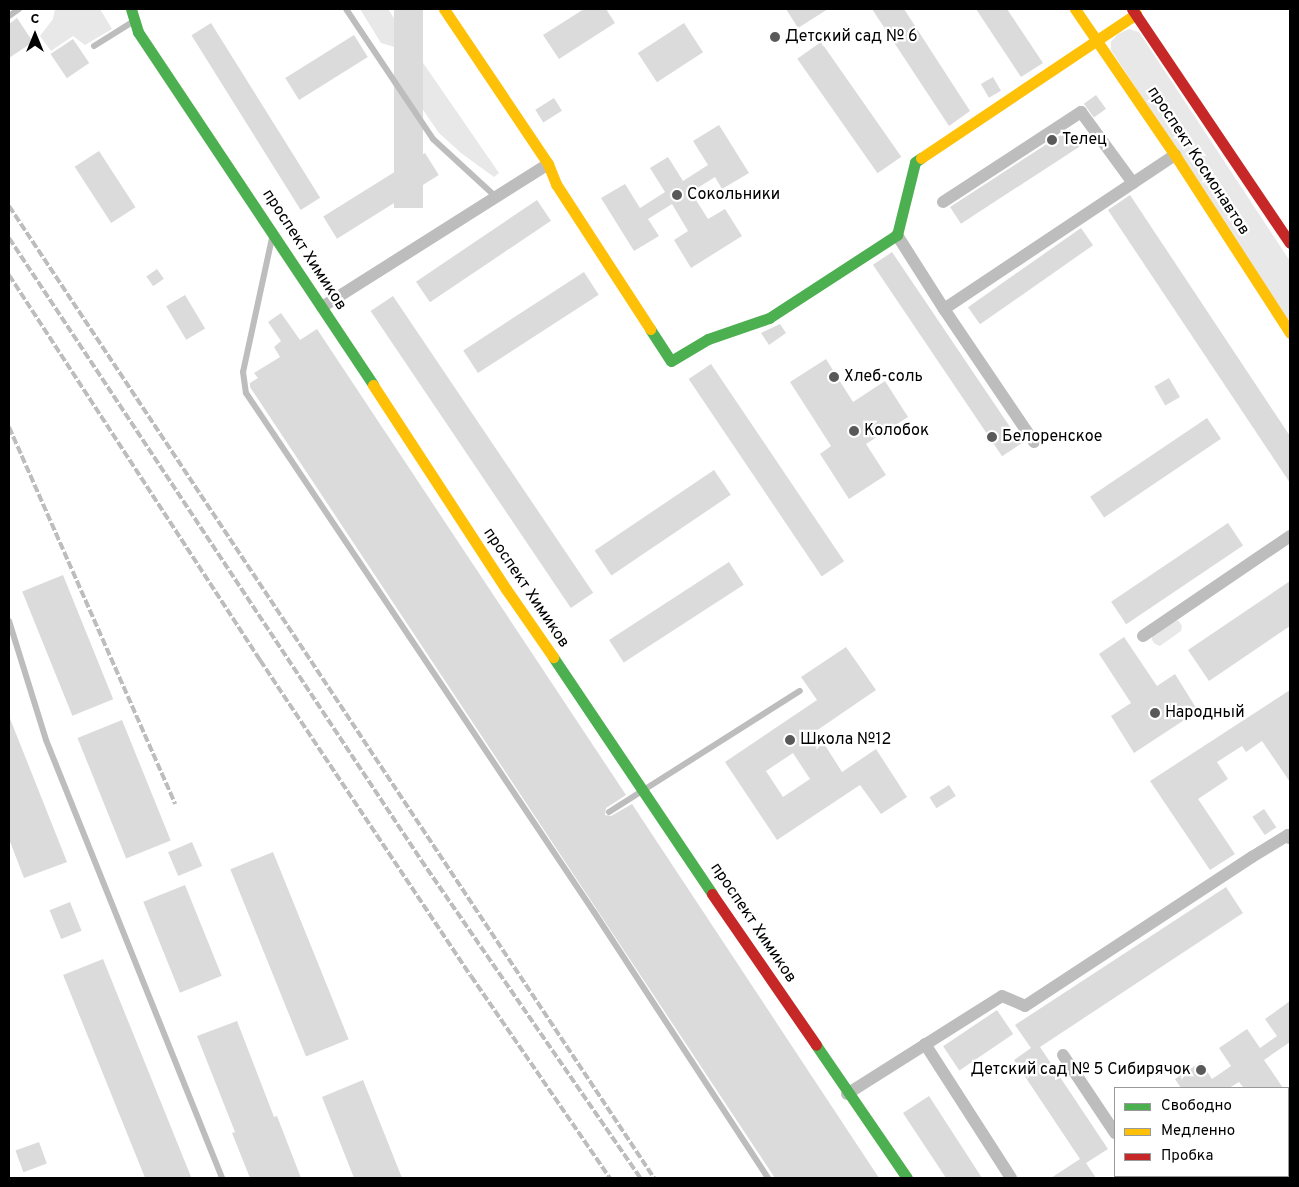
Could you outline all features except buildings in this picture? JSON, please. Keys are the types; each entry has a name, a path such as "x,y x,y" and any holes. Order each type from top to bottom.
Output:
{"street":[{"name":"проспект Химиков","path":"131,9 138,32 273,232 506,589 604,728 642,790 906,1178"},
{"path":"444,9 548,164 556,184 671,361 708,339 769,318 897,235 915,162 1098,40 1134,12"},
{"name":"проспект Космонавтов","path":"1076,9 1175,155 1290,333"},
{"name":"проспект Космонавтов","path":"1134,12 1290,244"},
{"path":"943,202 1081,112 1133,183"},
{"path":"944,309 1175,155"},
{"path":"322,307 548,164"},
{"path":"897,235 944,309 1034,442"},
{"path":"1143,636 1290,536"},
{"path":"848,1094 1002,996 1025,1006 1252,856 1288,835 1290,838"},
{"path":"925,1044 1011,1178"},
{"path":"1063,1055 1114,1132"}],"lane":[{"path":"9,16 19,9"},
{"path":"346,9 432,139 496,197"},
{"path":"94,46 135,21"},
{"path":"273,232 244,372 246,393 594,912 768,1178"},
{"path":"9,621 46,740 222,1178"},
{"path":"609,812 800,691"}],"shaded area":[{"path":"55,9 100,9 112,29 85,45 73,36 51,51 40,36 53,19"},
{"path":"360,9 388,9 411,44 398,48 381,43"},
{"path":"1129,29 1139,32 1290,261 1290,323 1111,50 1111,42 1118,34"},
{"path":"419,57 499,173 494,177 461,153 439,133 405,84 411,66"},
{"path":"1174,620 1179,621 1182,626 1181,631 1160,646 1155,644 1152,640 1152,635"}],"railway":[{"path":"9,206 654,1178"},
{"path":"9,238 421,860 640,1178"},
{"path":"9,275 260,660 471,976 610,1178"},
{"path":"9,427 175,804"}],"traffic: fast":[{"path":"131,9 138,32 373,385"},
{"path":"650,329 671,361 708,339 769,318 897,235 915,162 921,158"},
{"path":"553,657 712,894"},
{"path":"816,1045 907,1178"}],"traffic: slow":[{"path":"444,9 548,164 556,184 650,329"},
{"path":"1075,9 1175,155 1290,333"},
{"path":"921,158 1136,14"},
{"path":"373,385 506,589 553,657"}],"traffic: jam":[{"path":"1132,9 1290,243"},
{"path":"712,894 816,1045"}],"place":[{"name":"Детский сад № 6","path":"775,37"},
{"name":"Телец","path":"1052,140"},
{"name":"Сокольники","path":"677,195"},
{"name":"Хлеб-соль","path":"834,377"},
{"name":"Колобок","path":"854,431"},
{"name":"Белоренское","path":"992,437"},
{"name":"Народный","path":"1155,713"},
{"name":"Школа №12","path":"790,740"},
{"name":"Детский сад № 5 Сибирячок","path":"1201,1070"}]}
